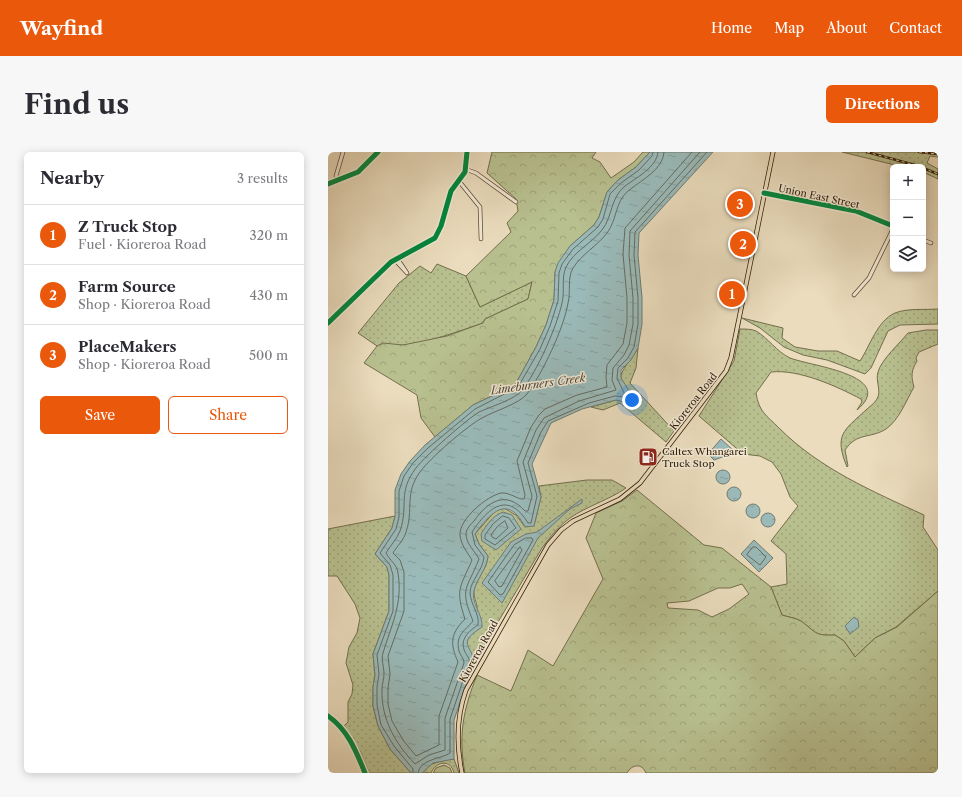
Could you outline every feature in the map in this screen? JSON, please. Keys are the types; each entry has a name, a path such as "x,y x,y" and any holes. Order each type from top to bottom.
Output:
{"main road":[{"name":"Kioreroa Road","path":"462,773 457,730 460,709 466,690 548,545 561,530 573,521 620,499 635,487 726,371 733,351 772,152"}],"street":[{"path":"336,181 343,152"},
{"path":"328,184 358,172 378,152"},
{"path":"328,323 396,259 435,238 440,230 451,191 466,169 467,152"},
{"path":"466,169 476,173 516,202"},
{"path":"458,180 480,207 481,239"},
{"name":"Union East Street","path":"764,193 856,211 890,227"},
{"path":"854,295 869,278 890,234"},
{"path":"926,241 931,243"},
{"path":"396,259 407,273 396,259"},
{"path":"328,716 350,739 365,773"}],"green space":[{"path":"492,152 596,152 592,158 600,162 611,178 634,162 643,152 650,152 636,167 618,180 607,192 599,217 594,225 570,246 555,272 554,300 546,325 536,347 515,385 473,405 435,437 421,418 417,395 364,363 377,346 383,343 403,345 447,336 483,323 485,319 528,299 532,282 480,307 466,276 511,232 507,223 518,211 516,199 487,173"},
{"path":"842,152 938,152 938,157 930,156 927,163 938,169 938,179 926,173 926,164 891,164"},
{"path":"437,264 466,276 480,307 532,282 528,299 485,319 483,323 444,336 405,345 384,344 377,346 358,333 399,283 420,266 431,273"},
{"path":"938,309 938,324 900,325 888,331 871,368 865,374 827,360 803,355 784,347 760,328 742,318 783,328 782,338 795,347 818,351 837,351 860,361 874,334 883,322 895,313 905,310"},
{"path":"740,329 750,329 756,331 790,358 846,374 859,380 867,388 867,398 857,410 862,402 861,399 829,384 793,373 771,372 756,393 759,405 767,416 795,443 812,456 847,478 924,515 923,527 938,550 938,591 896,627 875,638 855,657 844,641 835,635 819,634 801,621 782,615 771,587 787,584 786,554 771,541 798,506 790,497 781,474 772,462 760,456 743,454 699,416 734,361"},
{"path":"938,330 938,344 919,352 912,374 914,387 902,410 895,421 886,429 875,434 859,438 850,444 845,450 847,467 841,448 841,440 846,429 877,399 879,393 877,375 880,367 908,333"},
{"path":"638,348 636,368 630,383 674,431 666,442 620,403 603,410 591,407 616,400 629,403 622,384 621,375"},
{"path":"587,480 612,480 626,488 570,518 551,536 542,548 473,664 473,659 467,644 477,612 474,590 486,565 488,556 479,544 475,534 495,511 504,508 516,515 525,527 535,522 541,497 539,486"},
{"path":"637,490 704,545 722,548 771,587 782,615 801,621 819,634 835,635 844,641 855,657 875,638 897,627 938,591 938,773 646,773 640,766 634,766 627,773 465,773 462,747 463,723 468,700 477,675 511,691 528,650 553,666 603,579 586,538 596,513 622,501","holes":["742,584 749,594 729,609 712,617 698,610 668,608 667,603 689,601 718,588 730,588"]},
{"path":"395,516 392,528 375,554 387,567 389,575 389,611 373,654 375,675 373,687 373,706 378,726 390,749 411,773 369,773 360,751 343,727 348,722 348,702 352,694 353,685 346,663 349,647 357,633 360,618 355,604 337,576 328,576 328,529"},
{"path":"447,759 454,759 459,773 454,773 450,765 443,763 436,766 431,773 422,772 429,765"},
{"path":"444,765 450,768 452,773 433,773 436,768"}],"water":[{"name":"Limeburners Creek","path":"650,152 713,152 639,233 638,255 642,298 642,324 638,348 631,360 621,370 621,378 633,397 632,401 629,403 616,400 582,409 551,423 532,464 541,497 534,526 525,527 519,517 512,511 506,509 493,513 475,534 479,544 488,556 486,565 474,591 475,605 481,618 482,627 469,638 467,642 473,658 473,664 454,720 454,759 433,763 422,773 411,773 390,749 378,726 373,706 373,687 375,675 373,654 389,611 389,575 387,567 375,554 392,528 395,516 395,490 401,474 410,461 425,445 473,405 515,385 536,347 546,325 554,300 555,272 558,263 570,246 594,225 599,217 607,192 618,180 636,167"},
{"path":"721,439 733,450 728,455 714,460 708,454"},
{"path":"720,470 726,470 730,474 730,480 726,484 720,484 716,480 716,474"},
{"path":"731,487 737,487 741,491 741,497 737,501 731,501 727,497 727,491"},
{"path":"582,499 582,503 570,509 538,538 502,603 482,583 511,542 526,534 537,532"},
{"path":"750,504 756,504 760,508 760,514 756,518 750,518 746,514 746,508"},
{"path":"503,512 512,515 521,529 496,550 482,541 481,534 493,518"},
{"path":"765,513 771,513 775,517 775,523 771,527 765,527 761,523 761,517"},
{"path":"754,540 773,558 759,572 741,554"},
{"path":"854,617 858,620 859,627 850,634 845,626"}],"railway":[{"path":"867,152 911,164"},
{"path":"919,152 938,154"},
{"path":"926,169 938,174"}],"cycle path":[{"path":"328,184 358,172 378,152"},
{"path":"328,323 391,262 435,238 441,226 451,191 465,172 467,152"},
{"path":"764,193 856,211 890,225"},
{"path":"328,716 346,734 355,749 365,773"}],"place":[{"name":"PlaceMakers","path":"740,204"},
{"name":"Farm Source","path":"743,244"},
{"name":"Z Truck Stop","path":"732,294"},
{"name":"Caltex Whangarei Truck Stop","path":"648,457"}]}
